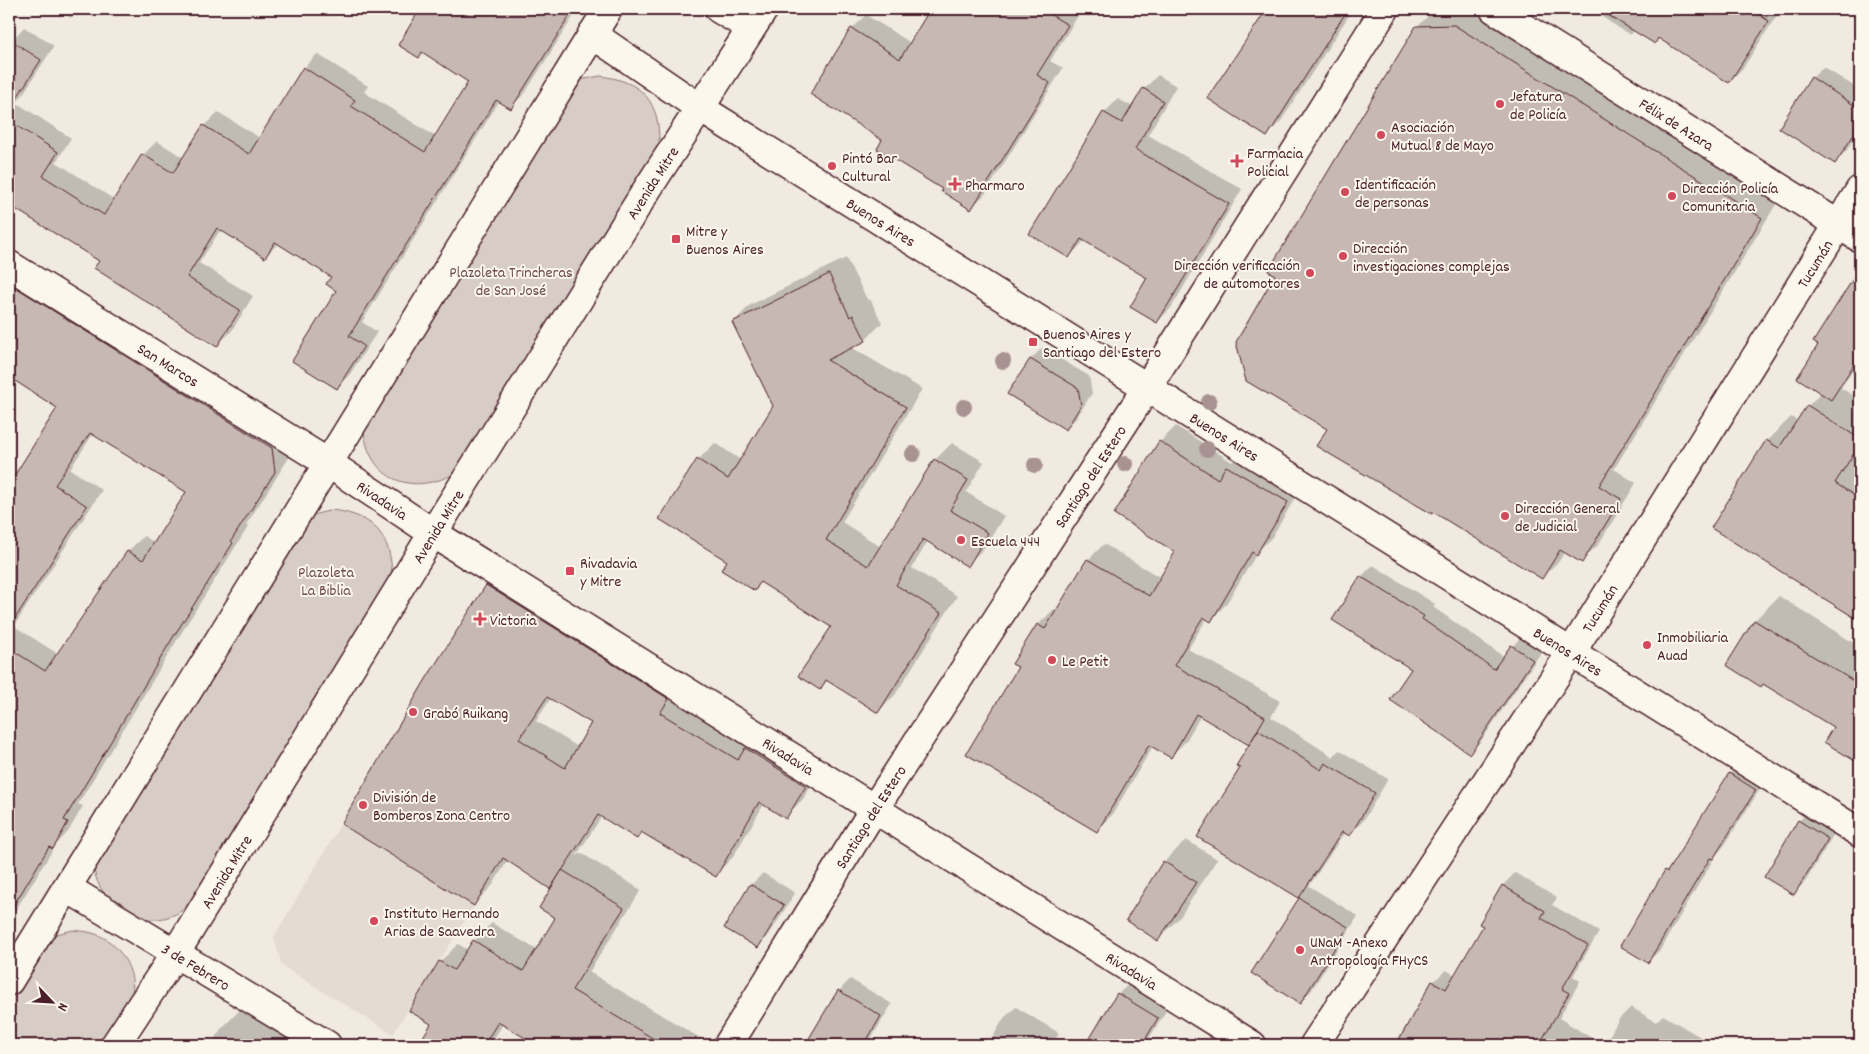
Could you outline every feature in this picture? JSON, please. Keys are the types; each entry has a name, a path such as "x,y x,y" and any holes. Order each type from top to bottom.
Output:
{"street":[{"path":"9,982 608,9"},
{"path":"718,9 757,18"},
{"name":"Santiago del Estero","path":"728,1045 874,808 1148,386 1385,9"},
{"name":"Félix de Azara","path":"1494,9 1850,231"},
{"name":"Avenida Mitre","path":"115,1045 175,954 433,533 648,188 757,18"},
{"name":"Buenos Aires","path":"592,34 700,108 1860,832"},
{"name":"Tucumán","path":"1314,1045 1850,231 1860,190"},
{"name":"San Marcos","path":"9,265 328,463"},
{"name":"Rivadavia","path":"328,463 433,533 1252,1045"},
{"name":"3 de Febrero","path":"67,888 326,1045"}],"shaded area":[{"name":"Instituto Hernando Arias de Saavedra","path":"341,824 474,906 393,1034 282,966 274,937"}],"green space":[{"name":"Plazoleta Trincheras de San José","path":"600,76 628,83 646,96 656,116 659,129 659,144 456,473 437,481 419,484 403,482 390,476 378,467 370,453 365,436 363,416 580,80"},
{"name":"Plazoleta La Biblia","path":"333,510 360,517 378,531 389,551 392,579 188,907 173,915 159,919 146,919 134,916 113,903 104,893 94,868 95,851 312,515"},
{"path":"73,930 90,932 101,936 118,950 124,959 129,968 133,989 126,1010 103,1045 9,1045 9,989 52,935"}],"building":[{"path":"420,9 574,9 511,109 496,100 349,336 364,346 337,389 292,361 336,291 326,284 331,277 275,242 265,258 217,228 187,277 240,310 217,347 94,268 99,261 9,205 9,121 58,152 43,176 104,215 142,154 173,173 203,125 249,154 303,67 355,100 351,106 425,152 468,82 422,52 419,58 398,45"},
{"path":"930,9 1041,9 1068,25 1037,75 1050,83 971,210 941,191 942,189 877,149 882,140 810,94 851,28 900,59"},
{"path":"1267,9 1348,9 1267,137 1207,98"},
{"path":"1598,9 1750,9 1769,21 1729,83 1658,38 1655,44"},
{"path":"1454,25 1762,218 1599,486 1621,499 1582,563 1560,550 1542,579 1433,512 1432,514 1316,446 1327,429 1246,381 1236,342 1275,275 1268,271 1416,26"},
{"path":"9,39 41,60 9,110"},
{"path":"1811,77 1860,109 1860,125 1835,164 1779,128"},
{"path":"1143,88 1163,101 1135,149 1229,204 1157,323 1130,307 1147,278 1081,239 1069,258 1029,234 1103,112 1122,123"},
{"path":"1860,268 1860,355 1831,400 1797,378 1818,345 1813,342"},
{"path":"829,274 850,317 853,315 866,341 827,360 906,407 826,540 868,566 934,459 968,480 950,510 988,533 968,567 923,539 896,585 941,613 878,713 826,680 820,690 798,676 831,627 760,582 755,591 721,570 727,561 659,519 697,459 728,479 773,406 732,322"},
{"path":"9,283 272,448 275,472 231,541 233,543 172,639 64,820 68,822 53,849 49,847 9,913 9,648 45,671 127,551 143,560 186,492 90,433 55,485 87,506 9,628 9,484 57,408 9,377"},
{"path":"1030,359 1078,388 1081,405 1066,430 1007,394"},
{"path":"1807,405 1860,439 1860,444 1835,483 1860,499 1860,621 1711,528 1766,440 1779,448"},
{"path":"1159,441 1218,479 1226,466 1288,502 1256,555 1252,552 1211,622 1203,617 1174,665 1265,717 1249,745 1196,714 1171,758 1149,745 1097,832 966,754 1018,667 1012,664 1037,624 1045,629 1087,559 1149,596 1175,552 1114,514"},
{"path":"1360,576 1424,616 1422,619 1494,669 1511,645 1533,660 1470,754 1390,700 1411,669 1332,620"},
{"path":"486,585 669,699 660,713 738,760 745,748 806,786 786,819 759,802 716,877 641,832 637,839 598,815 550,889 503,858 474,906 341,824 426,679","holes":["547,697 591,723 565,768 519,739"]},
{"path":"1754,620 1860,685 1860,764 1824,742 1833,727 1763,684 1761,687 1726,665"},
{"path":"1258,730 1321,770 1325,763 1375,793 1350,836 1342,832 1299,898 1197,837 1240,768 1236,766"},
{"path":"1729,773 1756,790 1713,859 1710,858 1648,963 1620,946 1665,870 1667,872"},
{"path":"1798,820 1828,839 1794,895 1764,877"},
{"path":"1163,861 1196,882 1158,941 1126,920"},
{"path":"562,870 624,908 572,990 664,1045 537,1045 498,1022 484,1045 418,1045 431,1024 409,1011 439,961 454,970 473,940 523,971 555,918 539,908"},
{"path":"750,884 784,905 758,948 724,928"},
{"path":"1502,885 1545,911 1541,918 1588,945 1562,989 1569,993 1539,1045 1396,1045 1432,981 1446,989 1483,926 1479,924"},
{"name":"UNaM -Anexo Antropología FHyCS","path":"1299,898 1348,927 1300,1004 1251,973"},
{"path":"838,990 881,1016 864,1045 805,1045"},
{"path":"1117,993 1158,1018 1142,1045 1086,1045"}],"place":[{"name":"Jefatura de Policía","path":"1500,104"},
{"name":"Asociación Mutual 8 de Mayo","path":"1381,135"},
{"name":"Farmacia Policial","path":"1237,161"},
{"name":"Pintó Bar Cultural","path":"832,166"},
{"name":"Pharmaro","path":"955,184"},
{"name":"Identificación de personas","path":"1345,192"},
{"name":"Dirección Policía Comunitaria","path":"1672,196"},
{"name":"Mitre y Buenos Aires","path":"676,239"},
{"name":"Dirección investigaciones complejas","path":"1343,256"},
{"name":"Dirección verificación de automotores","path":"1310,273"},
{"name":"Buenos Aires y Santiago del Estero","path":"1033,342"},
{"name":"Dirección General de Judicial","path":"1505,516"},
{"name":"Escuela 444","path":"961,540"},
{"name":"Rivadavia y Mitre","path":"570,571"},
{"name":"Victoria","path":"480,619"},
{"name":"Inmobiliaria Auad","path":"1647,645"},
{"name":"Le Petit","path":"1052,660"},
{"name":"Grabó Ruikang","path":"413,712"},
{"name":"División de Bomberos Zona Centro","path":"363,805"},
{"name":"Instituto Hernando Arias de Saavedra","path":"374,921"},
{"name":"UNaM -Anexo Antropología FHyCS","path":"1300,950"}]}
